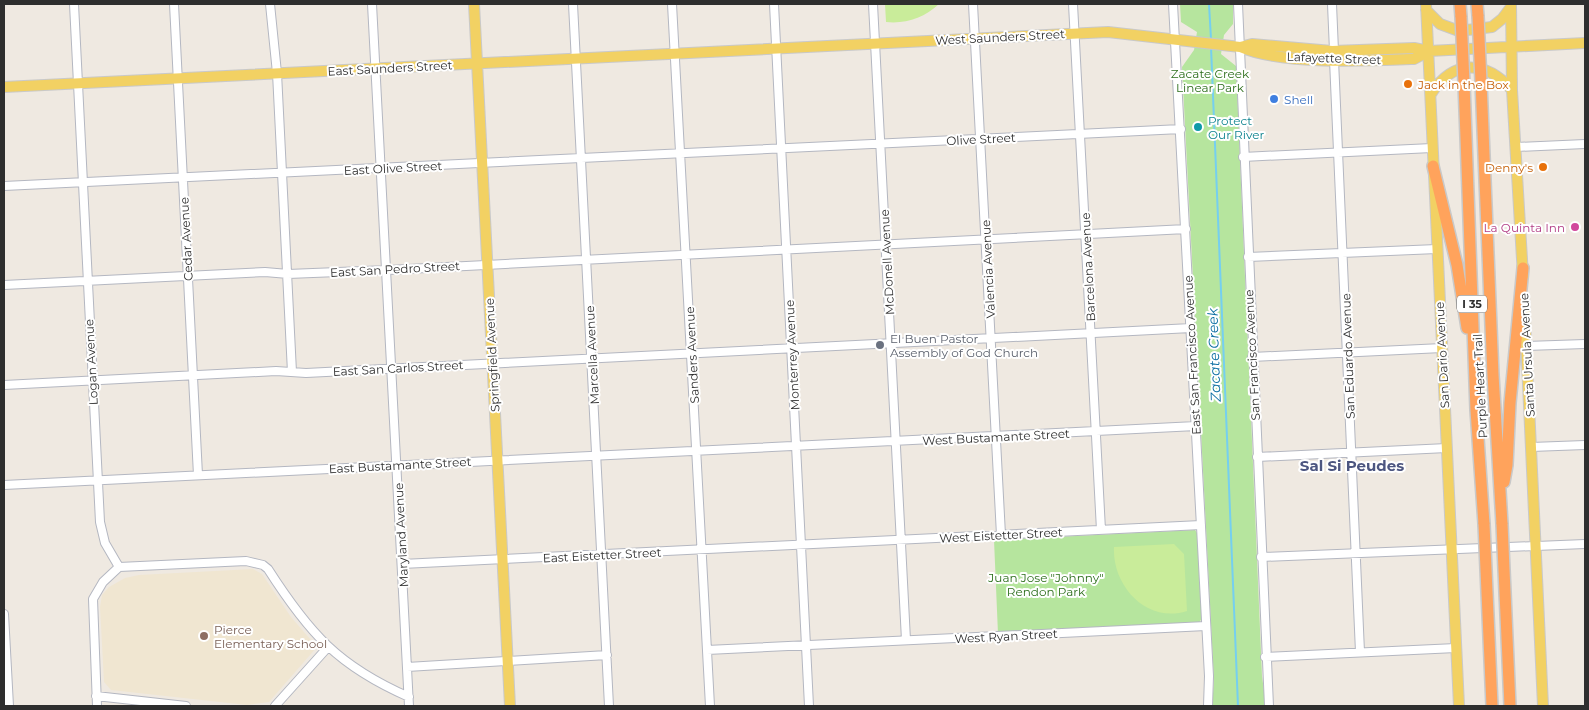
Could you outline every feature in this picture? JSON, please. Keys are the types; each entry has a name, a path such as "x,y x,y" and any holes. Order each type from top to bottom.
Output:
{"highway":[{"name":"Purple Heart Trail","path":"1460,4 1476,410 1484,524 1492,706"},
{"name":"Purple Heart Trail","path":"1477,4 1492,366 1501,493 1510,706"},
{"path":"1433,166 1457,265 1476,410"},
{"path":"1501,493 1507,465 1510,402 1523,268"}],"main road":[{"name":"Springfield Avenue","path":"474,4 510,706"},
{"path":"1426,7 1445,28 1459,31 1492,27 1502,19 1511,5"},
{"name":"Santa Ursula Avenue","path":"1511,5 1512,90 1523,268 1543,706"},
{"name":"San Dario Avenue","path":"1426,7 1459,706"},
{"name":"West Saunders Street","path":"777,48 1116,32 1222,44"},
{"name":"Lafayette Street","path":"1222,44 1240,47 1252,44 1334,56 1414,48 1428,51 1585,43"},
{"name":"East Saunders Street","path":"4,87 777,48"},
{"path":"1431,94 1448,73 1460,69 1478,68 1496,74 1512,90"}],"street":[{"name":"Logan Avenue","path":"74,4 97,480 102,532 119,567"},
{"name":"Cedar Avenue","path":"174,4 198,475"},
{"path":"270,4 277,73 292,372"},
{"name":"Maryland Avenue","path":"372,4 388,270 409,706"},
{"name":"Marcella Avenue","path":"573,4 609,706"},
{"name":"Sanders Avenue","path":"672,4 682,154 710,706"},
{"name":"Monterrey Avenue","path":"774,4 809,706"},
{"name":"McDonell Avenue","path":"873,4 906,640"},
{"name":"Valencia Avenue","path":"973,4 1001,535"},
{"name":"Barcelona Avenue","path":"1073,4 1101,530"},
{"name":"East San Francisco Avenue","path":"1173,4 1201,525 1208,706"},
{"name":"San Francisco Avenue","path":"1238,4 1265,657 1269,706"},
{"name":"San Eduardo Avenue","path":"1332,4 1360,652"},
{"name":"Olive Street","path":"782,149 1181,129"},
{"path":"1516,147 1585,144"},
{"path":"1243,157 1432,148"},
{"name":"East Olive Street","path":"4,186 782,149"},
{"name":"East San Pedro Street","path":"4,285 188,275 388,270 1186,228"},
{"path":"1248,257 1437,248"},
{"name":"East San Carlos Street","path":"4,385 392,369 1191,328"},
{"path":"1526,346 1585,344"},
{"path":"1252,357 1442,348"},
{"name":"West Bustamante Street","path":"796,447 1196,426"},
{"path":"1531,447 1585,444"},
{"name":"East Bustamante Street","path":"4,485 796,447"},
{"path":"1257,457 1447,448"},
{"name":"West Eistetter Street","path":"801,545 1201,525"},
{"path":"1261,557 1585,544"},
{"name":"East Eistetter Street","path":"402,564 801,545"},
{"path":"97,706 92,600 103,582 119,567 246,561 263,565 268,569 299,616 328,647 374,681 409,697"},
{"path":"4,614 6,687 9,706"},
{"name":"West Ryan Street","path":"707,650 1206,626"},
{"path":"275,706 328,647"},
{"path":"1265,657 1456,648"},
{"path":"408,667 607,655"},
{"path":"96,696 186,706"}],"shaded area":[{"name":"Pierce Elementary School","path":"253,569 262,574 291,617 317,647 269,702 247,705 111,690 104,682 100,607 102,595 109,587 125,578 139,575"}],"green space":[{"path":"885,4 939,4 927,13 914,19 901,22 886,22"},
{"name":"Zacate Creek Linear Park","path":"1180,4 1233,4 1233,24 1224,35 1221,54 1236,66 1262,676 1266,706 1212,706 1214,681 1182,67 1194,50 1197,32 1181,22"},
{"name":"Juan Jose \"Johnny\" Rendon Park","path":"1195,530 1197,533 1202,618 1199,623 998,634 994,540"},
{"path":"1174,544 1184,554 1187,611 1172,614 1158,612 1146,607 1126,588 1119,575 1114,547"}],"waterway":[{"name":"Zacate Creek","path":"1209,4 1211,39"},
{"name":"Zacate Creek","path":"1211,47 1238,706"}],"place":[{"name":"Jack in the Box","path":"1408,84"},
{"name":"Shell","path":"1274,99"},
{"name":"Protect Our River","path":"1198,127"},
{"name":"Denny's","path":"1543,167"},
{"name":"La Quinta Inn","path":"1575,227"},
{"name":"El Buen Pastor Assembly of God Church","path":"880,345"},
{"name":"Pierce Elementary School","path":"204,636"}],"district":[{"name":"Sal Si Peudes","path":"1352,465"}]}
